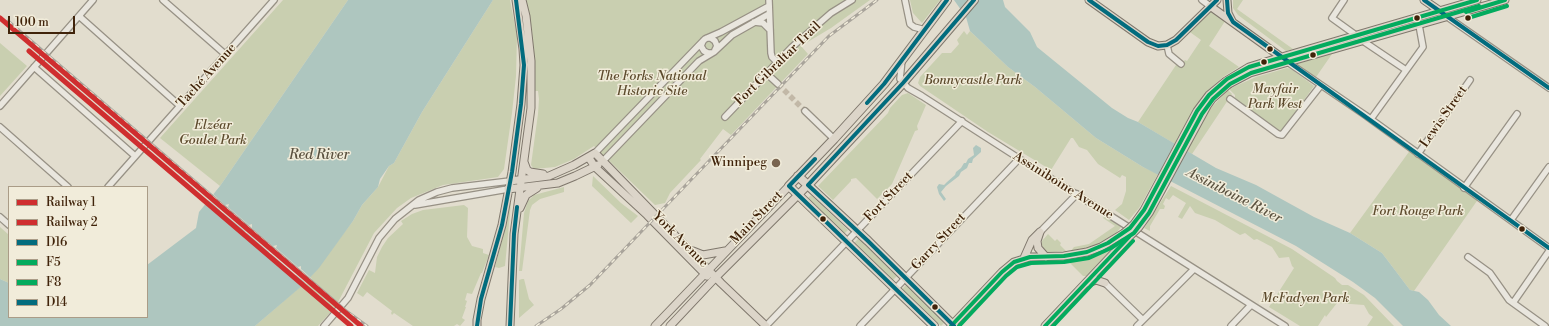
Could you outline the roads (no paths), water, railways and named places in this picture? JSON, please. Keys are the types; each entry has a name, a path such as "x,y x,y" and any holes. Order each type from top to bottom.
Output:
{"highway":[{"name":"Main Street","path":"789,186 884,84 947,0"},
{"name":"Main Street","path":"808,186 903,83 974,0"},
{"path":"879,109 885,95 884,84"},
{"path":"798,176 906,278 953,325"},
{"path":"789,186 934,326"}],"main road":[{"path":"476,324 481,299 497,246 510,181 521,104 524,65 522,32 516,0"},
{"path":"1089,0 1148,42 1158,46 1167,45 1180,38 1217,0"},
{"path":"1227,0 1228,13 1233,22"},
{"path":"1424,0 1440,11"},
{"path":"953,325 1006,268 1014,262 1024,258 1064,256 1087,252 1127,235 1139,227 1149,213 1207,106 1227,82 1249,68 1281,57 1477,0"},
{"path":"1227,82 1250,73 1505,0"},
{"path":"510,326 514,234 531,108 532,75 528,30 523,3"},
{"path":"1210,6 1281,57"},
{"path":"510,181 543,177 568,168 589,158 595,153"},
{"name":"York Avenue","path":"595,153 602,162 688,248 706,271"},
{"name":"York Avenue","path":"589,158 594,167 766,326"},
{"path":"523,162 527,170 533,173 555,172"},
{"path":"508,189 540,186 558,182 594,167 602,162"},
{"path":"514,234 524,198 530,191 540,186"},
{"name":"Main Street","path":"654,326 789,186"},
{"name":"Main Street","path":"670,326 714,279 808,186"},
{"path":"1040,232 1037,241 1038,248 1046,256"},
{"path":"1024,258 1032,240 1040,232"},
{"path":"1045,326 1087,283 1127,235"},
{"path":"688,248 703,255 726,251"},
{"path":"1104,264 1102,273 1105,283"},
{"path":"1087,283 1096,280 1105,283"}],"street":[{"path":"0,106 93,0"},
{"path":"163,0 226,55"},
{"name":"Fort Gibraltar Trail","path":"725,116 777,62 818,24 831,13 852,0"},
{"path":"905,0 910,24 914,27 925,30"},
{"path":"1202,0 1210,6"},
{"path":"1344,0 1332,18 1357,36"},
{"name":"Taché Avenue","path":"109,186 226,55 270,1"},
{"path":"769,3 771,54 777,62"},
{"path":"595,153 600,150 705,39 721,32 769,3"},
{"path":"1440,11 1549,88"},
{"path":"602,162 692,68 732,35 769,14"},
{"path":"79,16 180,106"},
{"path":"754,22 763,23 770,30"},
{"path":"1371,119 1423,47 1420,25"},
{"path":"711,38 715,41 717,46 714,51 708,53 704,51 702,46 705,39 711,38"},
{"path":"1363,41 1406,70"},
{"path":"1167,45 1169,54 1181,64"},
{"path":"1281,57 1371,119 1464,188 1549,248"},
{"path":"902,60 900,79 903,83"},
{"path":"34,67 136,156"},
{"path":"766,73 778,84"},
{"name":"Lewis Street","path":"1418,154 1470,80"},
{"name":"Assiniboine Avenue","path":"903,83 908,88 1284,326"},
{"path":"1230,99 1278,134 1282,135 1321,85"},
{"path":"805,110 834,139"},
{"path":"1464,188 1517,114"},
{"name":"Fort Street","path":"766,326 962,121"},
{"path":"0,127 67,186"},
{"name":"Garry Street","path":"860,326 1016,162 1018,158"},
{"path":"1510,220 1549,167"},
{"path":"324,326 348,298 379,238 396,219 419,200 443,191 510,181"},
{"path":"414,205 508,189"},
{"path":"1040,232 1077,194"},
{"path":"0,217 8,224"},
{"path":"1512,303 1549,252"},
{"path":"1468,257 1490,273 1512,303 1545,326"},
{"path":"1137,326 1194,269"},
{"path":"1105,283 1143,320"},
{"path":"1231,326 1251,305"}],"water":[{"name":"Red River","path":"348,0 493,0 422,112 394,163 389,166 380,179 378,187 362,205 353,221 319,268 303,285 255,326 0,326 0,279 8,283 8,318 148,318 148,264 196,228 199,212 220,186"},
{"name":"Assiniboine River","path":"954,0 1003,0 1005,7 1030,32 1037,47 1112,108 1216,168 1256,185 1314,217 1350,233 1382,253 1410,290 1419,292 1451,326 1403,326 1375,298 1353,282 1296,246 1143,167 1096,138 1035,87 1008,67 970,31 966,17"},
{"path":"976,145 981,148 981,152 973,159 972,163 969,163 967,168 961,172 959,176 941,192 946,199 944,201 939,194 937,187 939,184 944,185 955,175 968,159 974,155 973,148"}],"tunnel":[{"path":"778,84 805,111"}],"railway":[{"path":"536,326 561,309 590,285 829,36 877,0"},
{"path":"8,21 345,310 367,326"}],"rail line":[{"name":"1","path":"0,18 361,326"},
{"name":"2","path":"29,51 351,326"}],"place":[{"name":"Winnipeg","path":"776,163"}],"park label":[{"name":"Bonnycastle Park","path":"973,81"},
{"name":"The Forks National Historic Site","path":"652,84"},
{"name":"Mayfair Park West","path":"1275,98"},
{"name":"Elzéar Goulet Park","path":"213,134"},
{"name":"Fort Rouge Park","path":"1418,212"},
{"name":"McFadyen Park","path":"1305,299"}]}
